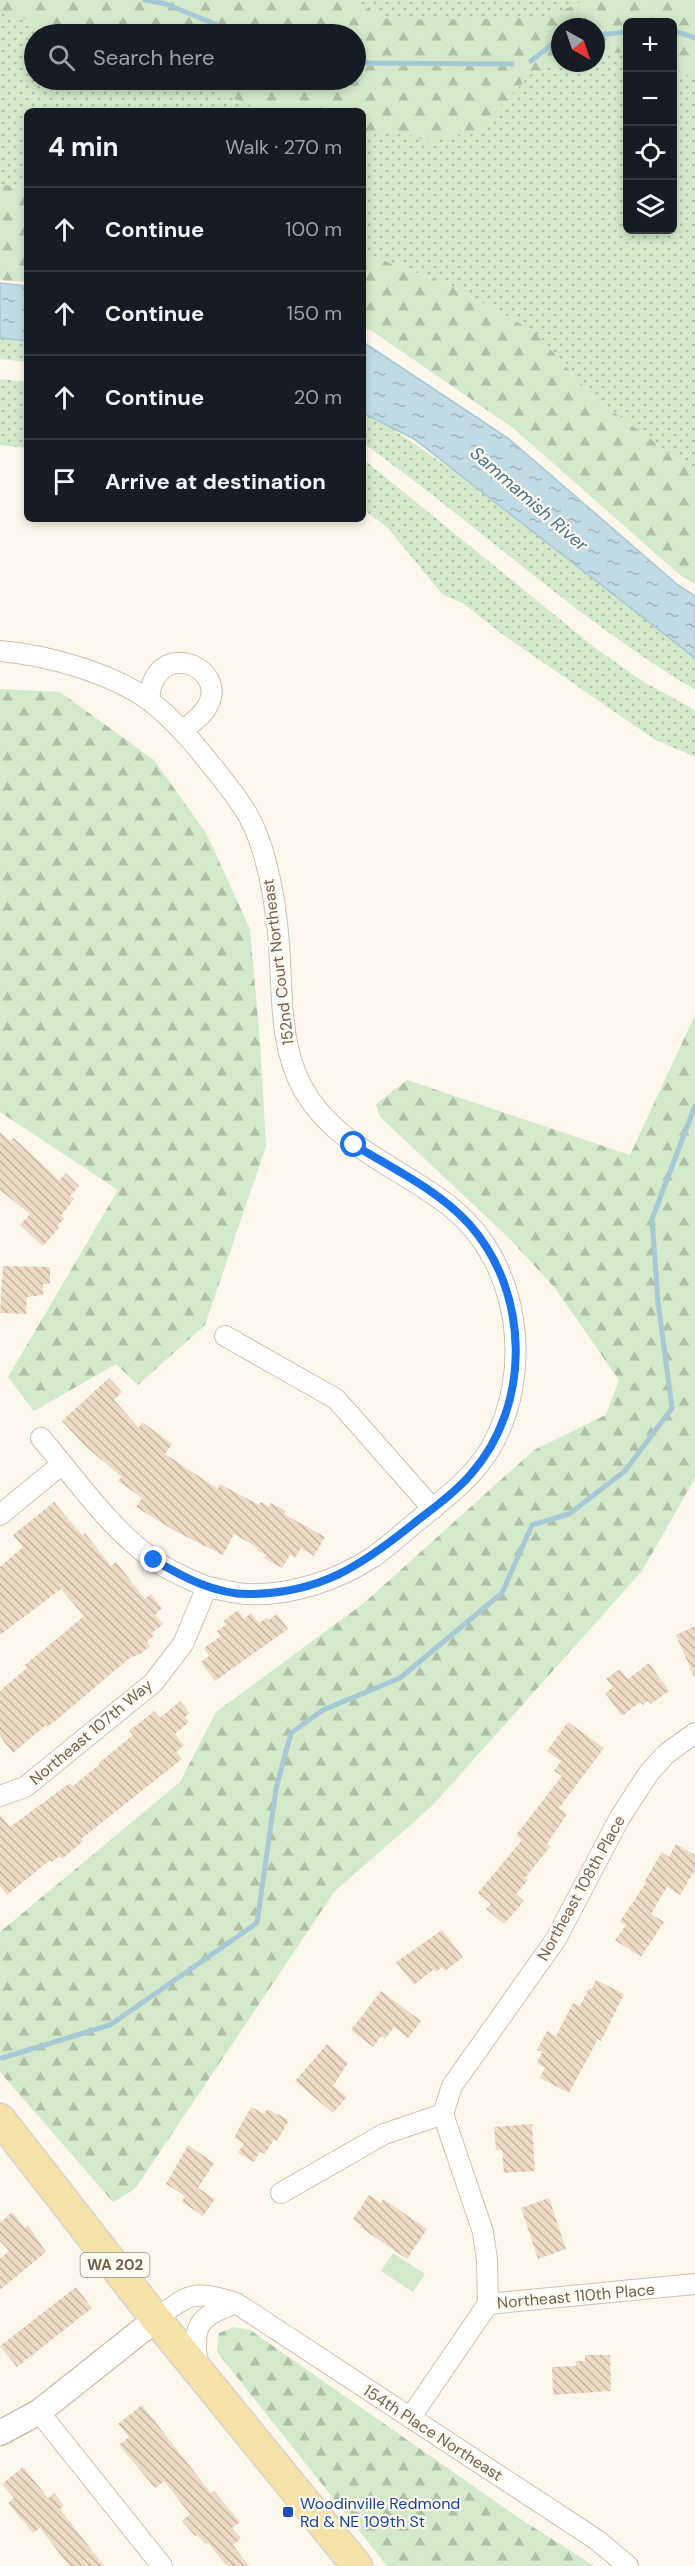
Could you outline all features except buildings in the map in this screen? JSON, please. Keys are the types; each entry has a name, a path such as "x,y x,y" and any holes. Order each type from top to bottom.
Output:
{"main road":[{"name":"WA 202","path":"0,2118 156,2319 357,2566"}],"street":[{"name":"152nd Court Northeast","path":"0,651 22,653 82,669 121,685 149,700 183,730 229,788 250,819 262,851 271,883 278,927 284,1014 290,1060 303,1088 318,1110 354,1145 432,1193 470,1225 500,1275 510,1303 515,1330 516,1365 508,1410 490,1448 471,1475 433,1509"},
{"path":"149,700 153,681 165,665 181,662 198,666 210,682 210,701 200,716 183,730"},
{"path":"41,1438 120,1531 154,1560 207,1587 249,1594 296,1590 335,1578 373,1557 433,1509 336,1399 225,1336"},
{"path":"0,1515 62,1464"},
{"name":"Northeast 107th Way","path":"2,1796 25,1787 153,1683 183,1644 207,1587"},
{"name":"Northeast 108th Place","path":"443,2114 452,2086 556,1939 619,1819 648,1774 666,1754 695,1734"},
{"path":"281,2193 384,2134 443,2114 483,2232 487,2260 488,2304"},
{"name":"Northeast 110th Place","path":"410,2418 488,2304 695,2284"},
{"name":"154th Place Northeast","path":"156,2319 183,2299 196,2294 214,2296 236,2303 597,2540 628,2566"},
{"path":"198,2370 195,2338 200,2323 213,2311 236,2303"},
{"path":"0,2433 39,2412 156,2319"},
{"path":"39,2412 162,2566"}],"green space":[{"path":"0,0 695,0 695,472 592,396 535,332 452,286 366,254 366,108 24,108 24,188 0,184"},
{"path":"0,0 350,0 390,20 546,18 585,0 644,0 657,3 671,0 695,0 695,79 677,70 677,18 623,18 623,52 605,53 605,18 551,18 551,67 532,73 478,130 430,142 407,134 366,132 366,108 257,108 212,90 366,90 366,24 31,24 25,19 0,12"},
{"path":"0,184 24,188 24,282 0,280"},
{"path":"366,254 452,286 535,332 592,396 695,472 695,584 680,575 513,428 366,329"},
{"path":"0,338 24,341 24,362 0,359"},
{"path":"0,379 24,382 24,448 0,445"},
{"path":"366,415 390,427 458,474 695,658 695,690 609,633 366,445"},
{"path":"366,461 594,647 642,681 695,710 695,757 654,739 502,634 464,604 442,594 388,528 366,511"},
{"path":"0,689 60,692 154,760 206,833 250,929 266,1146 205,1325 138,1385 116,1364 34,1411 8,1377 118,1190 0,1112"},
{"path":"695,1015 695,1478 642,1571 432,1806 334,1892 135,2189 113,2202 0,2072 0,1932 180,1782 216,1712 364,1603 534,1450 606,1415 619,1380 555,1288 508,1237 380,1117 376,1104 407,1080 630,1155"},
{"path":"393,2253 425,2274 413,2292 381,2271"},
{"path":"234,2327 250,2330 519,2518 594,2566 387,2566 217,2352 219,2333"}],"water":[{"path":"0,283 24,286 24,341 0,338"},
{"name":"Sammamish River","path":"366,344 508,438 678,585 695,596 695,658 414,439 366,415"}],"waterway":[{"path":"145,0 166,4 215,24"},
{"path":"605,34 623,32"},
{"path":"677,32 695,38"},
{"path":"531,61 551,45"},
{"path":"366,63 512,64"},
{"path":"2,2058 110,2025 257,1923 276,1789 291,1733 323,1710 400,1678 502,1593 532,1525 569,1514 625,1471 672,1408 658,1302 652,1219 695,1106"}],"place":[{"name":"Woodinville Redmond Rd & NE 109th St","path":"288,2512"}],"route":[{"path":"154,1560 207,1587 249,1594 296,1590 335,1578 373,1557 433,1509 471,1475 490,1448 508,1410 516,1365 515,1330 510,1303 500,1275 470,1225 454,1210 432,1193 354,1145"}]}
